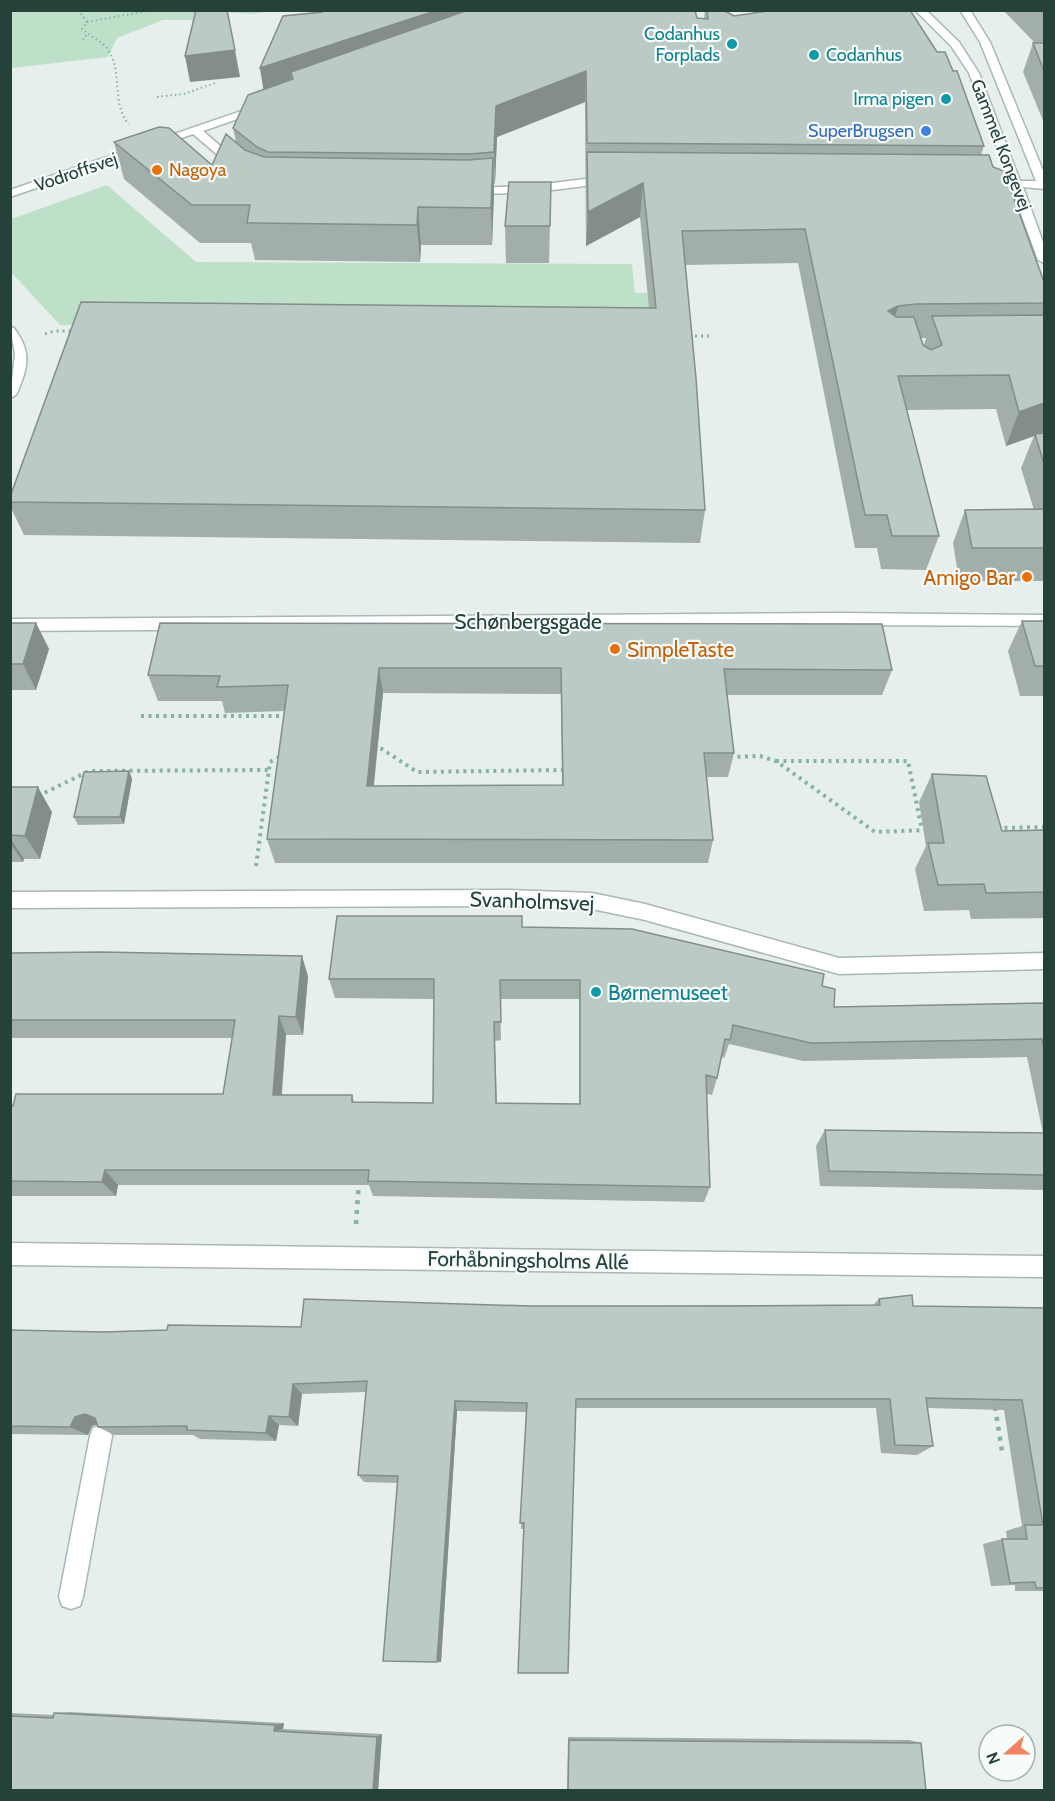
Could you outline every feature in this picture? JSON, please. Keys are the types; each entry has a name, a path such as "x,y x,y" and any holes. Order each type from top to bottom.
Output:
{"street":[{"name":"Gammel Kongevej","path":"920,10 955,44 974,73 1044,260"},
{"name":"Gammel Kongevej","path":"965,10 980,32 1044,185"},
{"name":"Vodroffsvej","path":"10,195 274,103"},
{"path":"195,130 248,175"},
{"path":"458,191 505,191 548,188 589,180 624,180"},
{"path":"972,184 1044,185"},
{"path":"10,331 20,343 22,356 10,394"},
{"name":"Schønbergsgade","path":"10,625 830,620 1044,621"},
{"name":"Svanholmsvej","path":"10,900 507,898 592,901 645,912 839,966 1044,961"},
{"name":"Forhåbningsholms Allé","path":"10,1254 1044,1267"},
{"path":"71,1597 101,1436"}],"path":[{"path":"78,10 87,22"},
{"path":"152,145 122,117 113,56 104,43 82,29 87,22 153,10"},
{"path":"83,40 87,34"},
{"path":"216,74 229,118"},
{"path":"157,97 184,94 218,82"},
{"path":"20,343 54,331 78,331"},
{"path":"689,336 712,336"},
{"path":"141,716 298,716"},
{"path":"371,747 382,748 417,772 572,770"},
{"path":"251,900 270,762 291,751"},
{"path":"722,757 760,756 776,761 908,761 922,830"},
{"path":"776,761 875,832 935,830"},
{"path":"32,800 90,771 269,770"},
{"path":"990,829 1044,827"},
{"path":"353,1258 359,1171"},
{"path":"993,1395 1002,1451"}],"green space":[{"path":"12,11 274,11 249,14 227,12 194,20 163,20 117,38 108,57 11,68"},
{"path":"107,185 196,262 632,264 635,293 664,293 683,330 60,325 11,272 11,219"}],"building":[{"path":"196,10 227,10 235,50 185,56"},
{"path":"321,10 438,10 260,68 283,16 322,12"},
{"path":"468,10 695,10 697,18 708,19 707,10 723,10 734,16 773,10 910,10 937,52 945,52 953,71 957,71 984,146 587,143 586,71 496,106 494,152 469,154 268,152 257,147 233,128 248,95 293,79 291,72"},
{"path":"1033,43 1044,43 1044,71"},
{"path":"159,127 169,128 212,165 226,134 245,150 264,157 468,160 493,158 491,208 418,207 417,225 247,223 250,205 192,205 114,142"},
{"path":"587,152 989,155 993,167 1004,171 1044,282 1044,303 916,304 898,306 888,311 896,317 914,317 923,345 931,350 942,345 932,316 1044,315 1044,403 1019,412 1009,375 898,376 939,536 892,536 887,515 865,515 805,229 682,231 696,378 705,510 10,502 81,302 656,308 643,183 588,212"},
{"path":"509,182 551,182 550,226 505,226"},
{"path":"1044,433 1044,464 1035,434"},
{"path":"1044,509 1044,548 972,548 965,510"},
{"path":"1022,621 1044,621 1044,666 1035,666"},
{"path":"10,623 36,623 23,664 10,664"},
{"path":"160,623 882,624 892,670 724,669 734,753 704,753 713,840 267,839 288,685 217,687 220,676 148,675","holes":["379,668 561,668 563,785 367,786"]},
{"path":"129,771 120,817 74,817 84,772"},
{"path":"932,774 986,776 1002,831 1044,830 1044,892 986,893 984,884 938,885 928,843 944,843"},
{"path":"10,787 38,787 25,836 10,835"},
{"path":"337,916 522,916 522,927 632,929 824,974 822,986 835,989 834,1007 1044,1003 1044,1049 1042,1039 811,1043 733,1025 730,1040 725,1039 717,1078 706,1075 710,1187 368,1181 369,1170 105,1170 102,1182 10,1181 10,1106 13,1106 16,1094 223,1094 235,1020 10,1020 10,953 102,952 302,956 296,1017 279,1016 273,1095 352,1095 352,1102 433,1103 434,979 329,979","holes":["500,980 580,980 580,1104 496,1103 494,1022 501,1022"]},
{"path":"825,1130 1044,1133 1044,1175 829,1171"},
{"path":"912,1295 913,1306 1044,1308 1044,1588 1036,1588 1035,1582 1010,1583 1002,1539 1027,1539 1025,1525 1043,1525 1022,1400 926,1398 933,1446 895,1445 890,1399 576,1399 568,1673 518,1673 524,1523 520,1523 527,1403 455,1401 437,1662 383,1661 398,1476 358,1475 367,1381 293,1384 289,1417 269,1416 266,1433 187,1430 187,1426 98,1427 95,1418 85,1414 75,1417 70,1427 10,1426 10,1330 104,1332 167,1330 168,1325 301,1327 304,1299 530,1306 736,1306 880,1305 879,1299"},
{"path":"54,1713 275,1725 274,1731 377,1737 373,1791 10,1791 10,1716 53,1718"},
{"path":"569,1740 921,1743 926,1791 568,1791"}],"place":[{"name":"Codanhus Forplads","path":"732,44"},
{"name":"Codanhus","path":"814,55"},
{"name":"Irma pigen","path":"946,99"},
{"name":"SuperBrugsen","path":"926,131"},
{"name":"Nagoya","path":"157,170"},
{"name":"Amigo Bar","path":"1027,577"},
{"name":"SimpleTaste","path":"615,649"},
{"name":"Børnemuseet","path":"596,992"}]}
